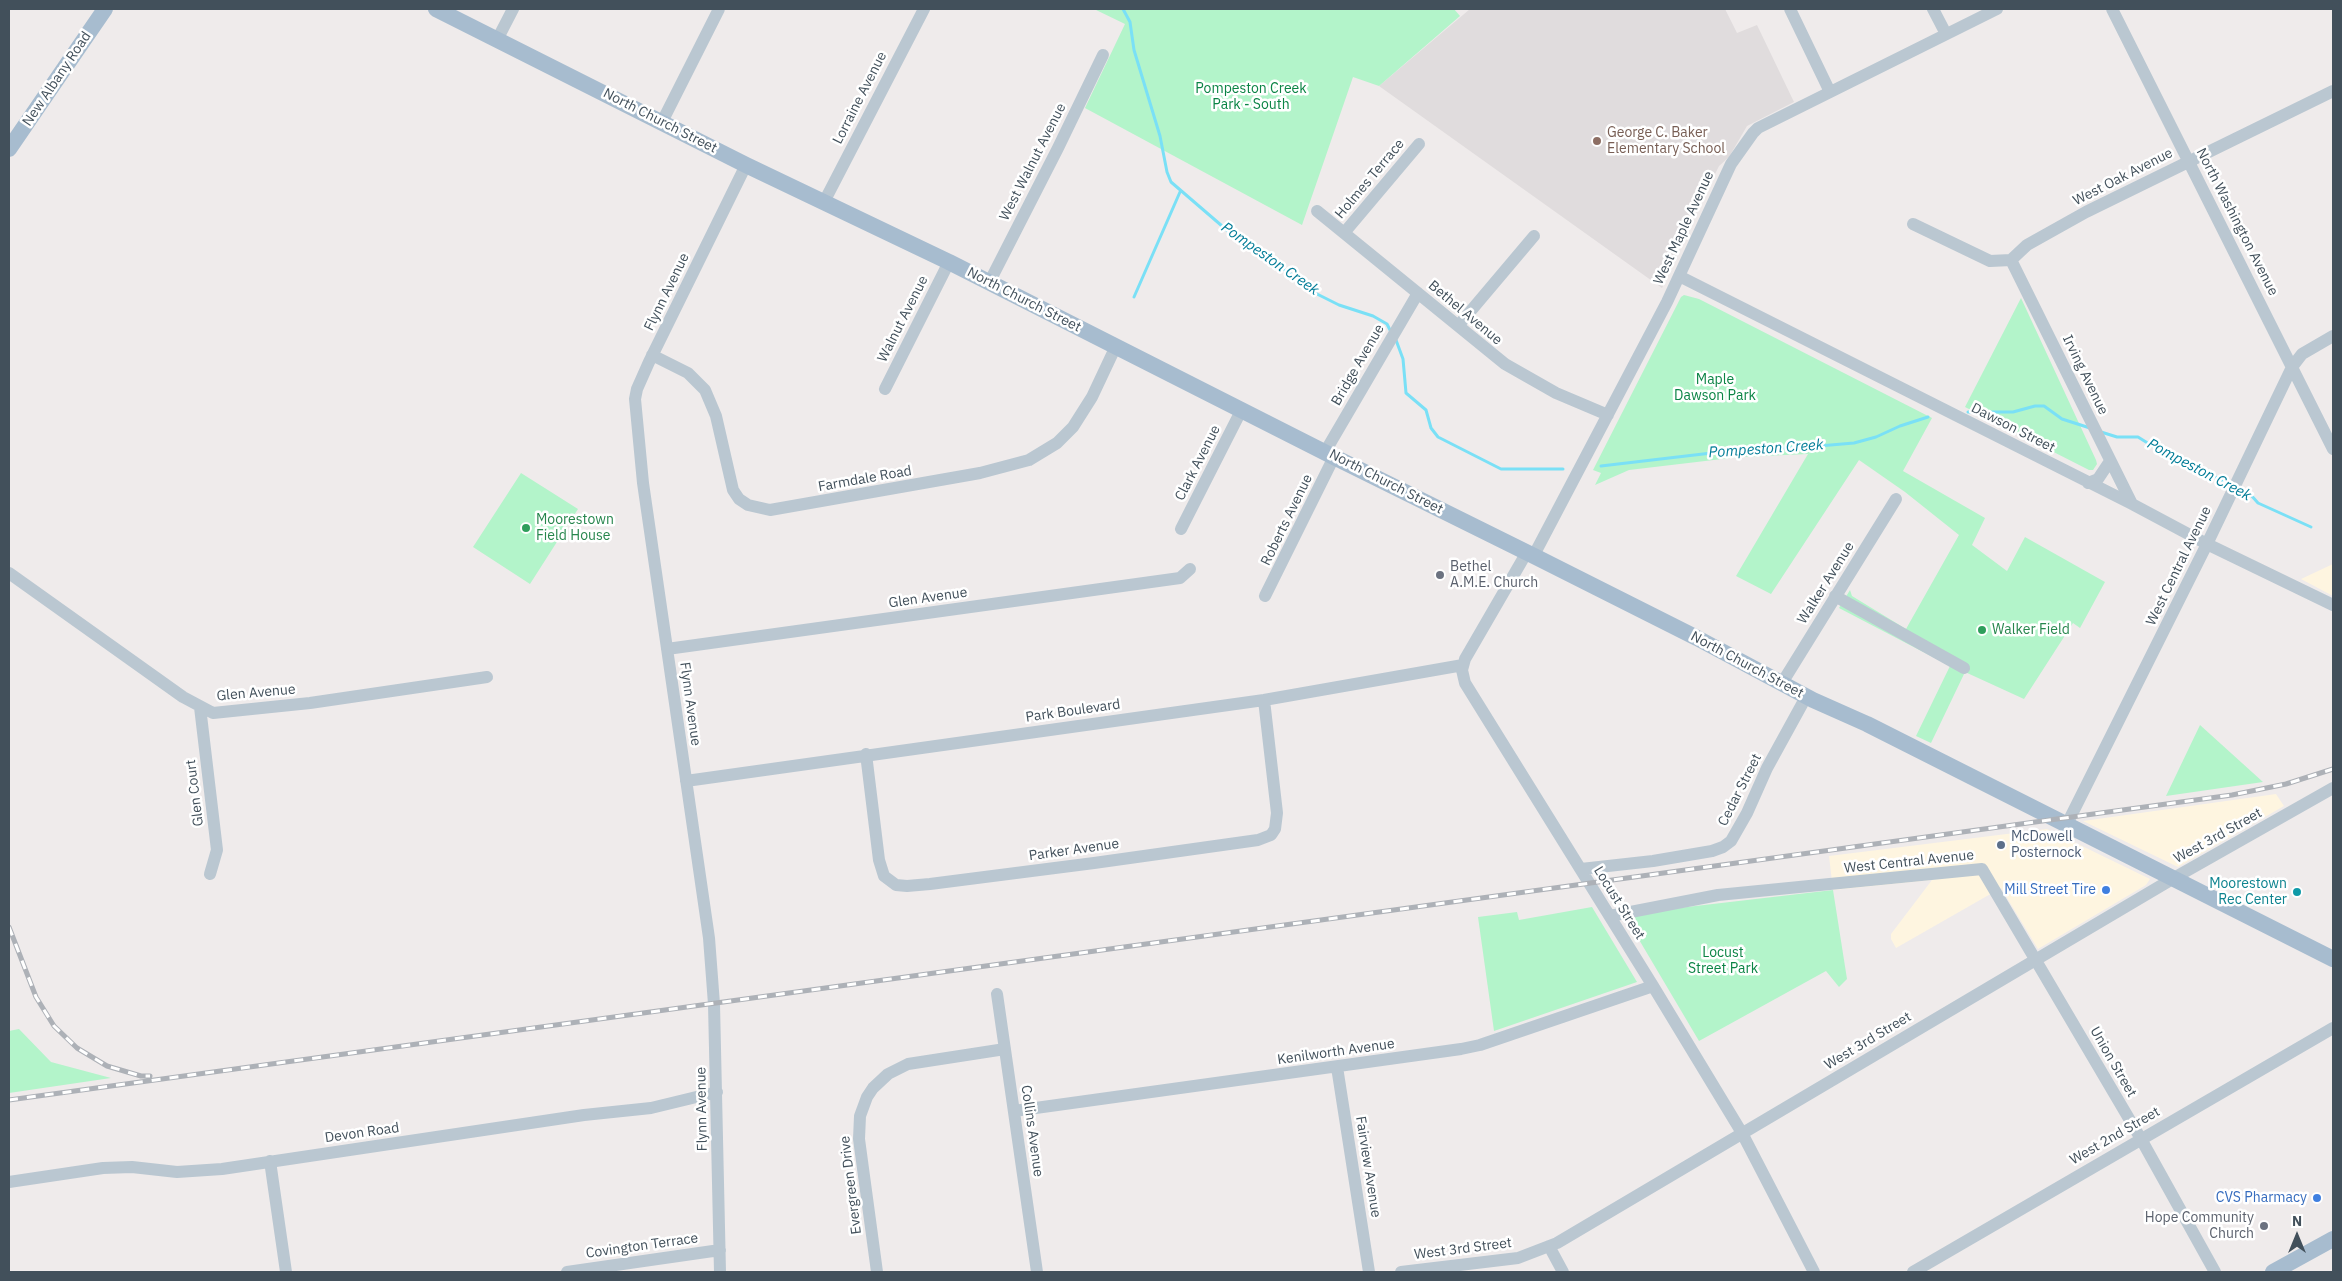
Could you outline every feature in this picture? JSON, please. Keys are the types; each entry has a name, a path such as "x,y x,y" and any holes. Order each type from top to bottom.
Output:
{"main road":[{"name":"New Albany Road","path":"9,149 105,9"},
{"name":"North Church Street","path":"436,9 746,165 949,262 1530,554 1806,696 1867,724 2333,959"},
{"path":"2273,1272 2333,1239"}],"street":[{"path":"497,40 513,9"},
{"path":"662,122 719,9"},
{"name":"Lorraine Avenue","path":"824,202 924,9"},
{"path":"1790,9 1830,92"},
{"path":"1934,9 1946,34"},
{"name":"West Maple Avenue","path":"1530,554 1608,415 1679,276 1731,164 1753,133 1758,128 1997,9"},
{"name":"North Washington Avenue","path":"2112,9 2333,449"},
{"name":"West Walnut Avenue","path":"989,283 1103,55"},
{"name":"West Oak Avenue","path":"2011,260 2027,245 2086,212 2333,91"},
{"name":"Holmes Terrace","path":"1344,233 1419,144"},
{"name":"Flynn Avenue","path":"720,1272 717,1092 710,938 667,649 636,418 637,389 746,165"},
{"name":"Bethel Avenue","path":"1317,211 1516,371 1556,393 1608,415"},
{"path":"1913,224 1990,261 2011,260"},
{"path":"1458,326 1534,236"},
{"name":"Irving Avenue","path":"2011,260 2132,504"},
{"name":"Walnut Avenue","path":"885,389 949,262"},
{"name":"Dawson Street","path":"1679,276 2132,504 2207,544 2333,605"},
{"name":"Bridge Avenue","path":"1330,455 1418,293"},
{"name":"West Central Avenue","path":"2067,824 2207,544 2292,366 2302,354 2333,336"},
{"name":"Farmdale Road","path":"652,355 688,373 705,390 714,410 733,490 748,505 770,510 980,473 1029,460 1057,442 1073,427 1092,397 1116,346"},
{"name":"Clark Avenue","path":"1180,529 1242,409"},
{"name":"Roberts Avenue","path":"1266,596 1330,455"},
{"path":"2088,483 2098,479 2110,461"},
{"name":"Walker Avenue","path":"1782,683 1896,499"},
{"path":"1462,665 1530,554"},
{"name":"Glen Avenue","path":"667,649 1180,578 1190,569"},
{"name":"Glen Avenue","path":"9,573 200,708 213,713 487,677"},
{"path":"1835,596 1964,668"},
{"name":"Park Boulevard","path":"686,781 866,754 1264,700 1462,665"},
{"name":"Locust Street","path":"1462,665 1462,676 1468,691 1581,869 1742,1133 1814,1272"},
{"name":"Cedar Street","path":"1581,869 1653,862 1712,851 1723,847 1736,833 1767,768 1806,696"},
{"name":"Parker Avenue","path":"866,754 879,860 884,876 900,886 930,884 1094,863 1264,838 1276,829 1277,813 1264,700"},
{"name":"Glen Court","path":"200,708 217,850 210,874"},
{"name":"West 3rd Street","path":"1401,1272 1518,1258 1550,1246 1615,1210 2174,878 2333,788"},
{"name":"West Central Avenue","path":"1610,916 1718,895 1982,869"},
{"name":"Union Street","path":"1982,869 2141,1139 2215,1272"},
{"name":"Kenilworth Avenue","path":"1014,1111 1337,1067 1480,1045 1653,986"},
{"name":"Collins Avenue","path":"997,994 1037,1272"},
{"name":"West 2nd Street","path":"1913,1272 2333,1028"},
{"name":"Evergreen Drive","path":"877,1272 858,1139 860,1116 872,1088 888,1074 908,1064 1005,1049"},
{"name":"Fairview Avenue","path":"1337,1067 1369,1272"},
{"name":"Devon Road","path":"9,1182 103,1168 132,1167 192,1172 651,1108 717,1092"},
{"path":"270,1162 286,1272"},
{"path":"1550,1246 1563,1272"},
{"name":"Covington Terrace","path":"568,1272 720,1250"}],"shaded area":[{"name":"George C. Baker Elementary School","path":"1470,9 1725,9 1737,33 1757,25 1794,102 1747,126 1729,157 1719,166 1679,246 1662,288 1379,86"},
{"path":"2333,564 2333,596 2301,579"},
{"path":"2276,794 2284,806 2178,867 2083,821"},
{"path":"2047,829 2150,879 2146,885 2038,949 2001,888 1896,948 1891,939 1891,934 1932,880 1833,890 1829,856"}],"green space":[{"name":"Pompeston Creek Park - South","path":"1094,9 1454,9 1460,16 1379,86 1353,77 1302,225 1085,108 1125,24"},
{"name":"Maple Dawson Park","path":"1684,295 1699,299 1932,418 1903,471 1985,518 1972,545 2007,571 2025,537 2105,582 2080,628 2073,623 2024,699 1965,672 1931,743 1916,736 1950,666 1839,608 1850,590 1852,596 1906,629 1959,535 1905,492 1859,460 1771,594 1736,576 1808,454 1739,457 1629,470 1595,485 1601,473 1593,470 1681,297"},
{"path":"2021,298 2096,460 2097,464 2093,470 2089,470 1965,407"},
{"name":"Moorestown Field House","path":"521,473 578,509 530,584 473,547"},
{"path":"2200,725 2263,782 2166,796"},
{"name":"Locust Street Park","path":"1833,890 1847,979 1839,987 1826,971 1699,1041 1625,916 1687,907"},
{"path":"1592,907 1637,982 1494,1031 1478,917 1517,912 1519,920"},
{"path":"19,1029 51,1062 111,1078 9,1093 9,1031"}],"waterway":[{"name":"Pompeston Creek","path":"1123,9 1130,22 1134,50 1160,136 1167,172 1171,182 1236,238 1297,278 1315,293 1339,305 1373,316 1387,324 1391,332"},
{"path":"1134,297 1180,192"},
{"name":"Pompeston Creek","path":"1396,340 1403,359 1406,393 1426,410 1431,428 1438,437 1501,469 1563,469"},
{"name":"Pompeston Creek","path":"1968,412 2013,412 2035,406 2044,406 2062,419 2090,428"},
{"name":"Pompeston Creek","path":"1601,466 1737,450 1854,443 1876,437 1900,426 1928,417"},
{"name":"Pompeston Creek","path":"2101,432 2117,437 2138,437 2154,447 2232,485"},
{"name":"Pompeston Creek","path":"2238,487 2250,494 2258,503 2311,527"}],"railway":[{"path":"9,1100 2232,795 2286,784 2333,769"},
{"path":"9,927 36,997 54,1026 77,1048 107,1066 141,1076 150,1076"}],"place":[{"name":"George C. Baker Elementary School","path":"1597,141"},
{"name":"Moorestown Field House","path":"526,528"},
{"name":"Bethel A.M.E. Church","path":"1440,575"},
{"name":"Walker Field","path":"1982,630"},
{"name":"McDowell Posternock","path":"2001,845"},
{"name":"Mill Street Tire","path":"2106,890"},
{"name":"Moorestown Rec Center","path":"2297,892"},
{"name":"CVS Pharmacy","path":"2317,1198"},
{"name":"Hope Community Church","path":"2264,1226"}]}
